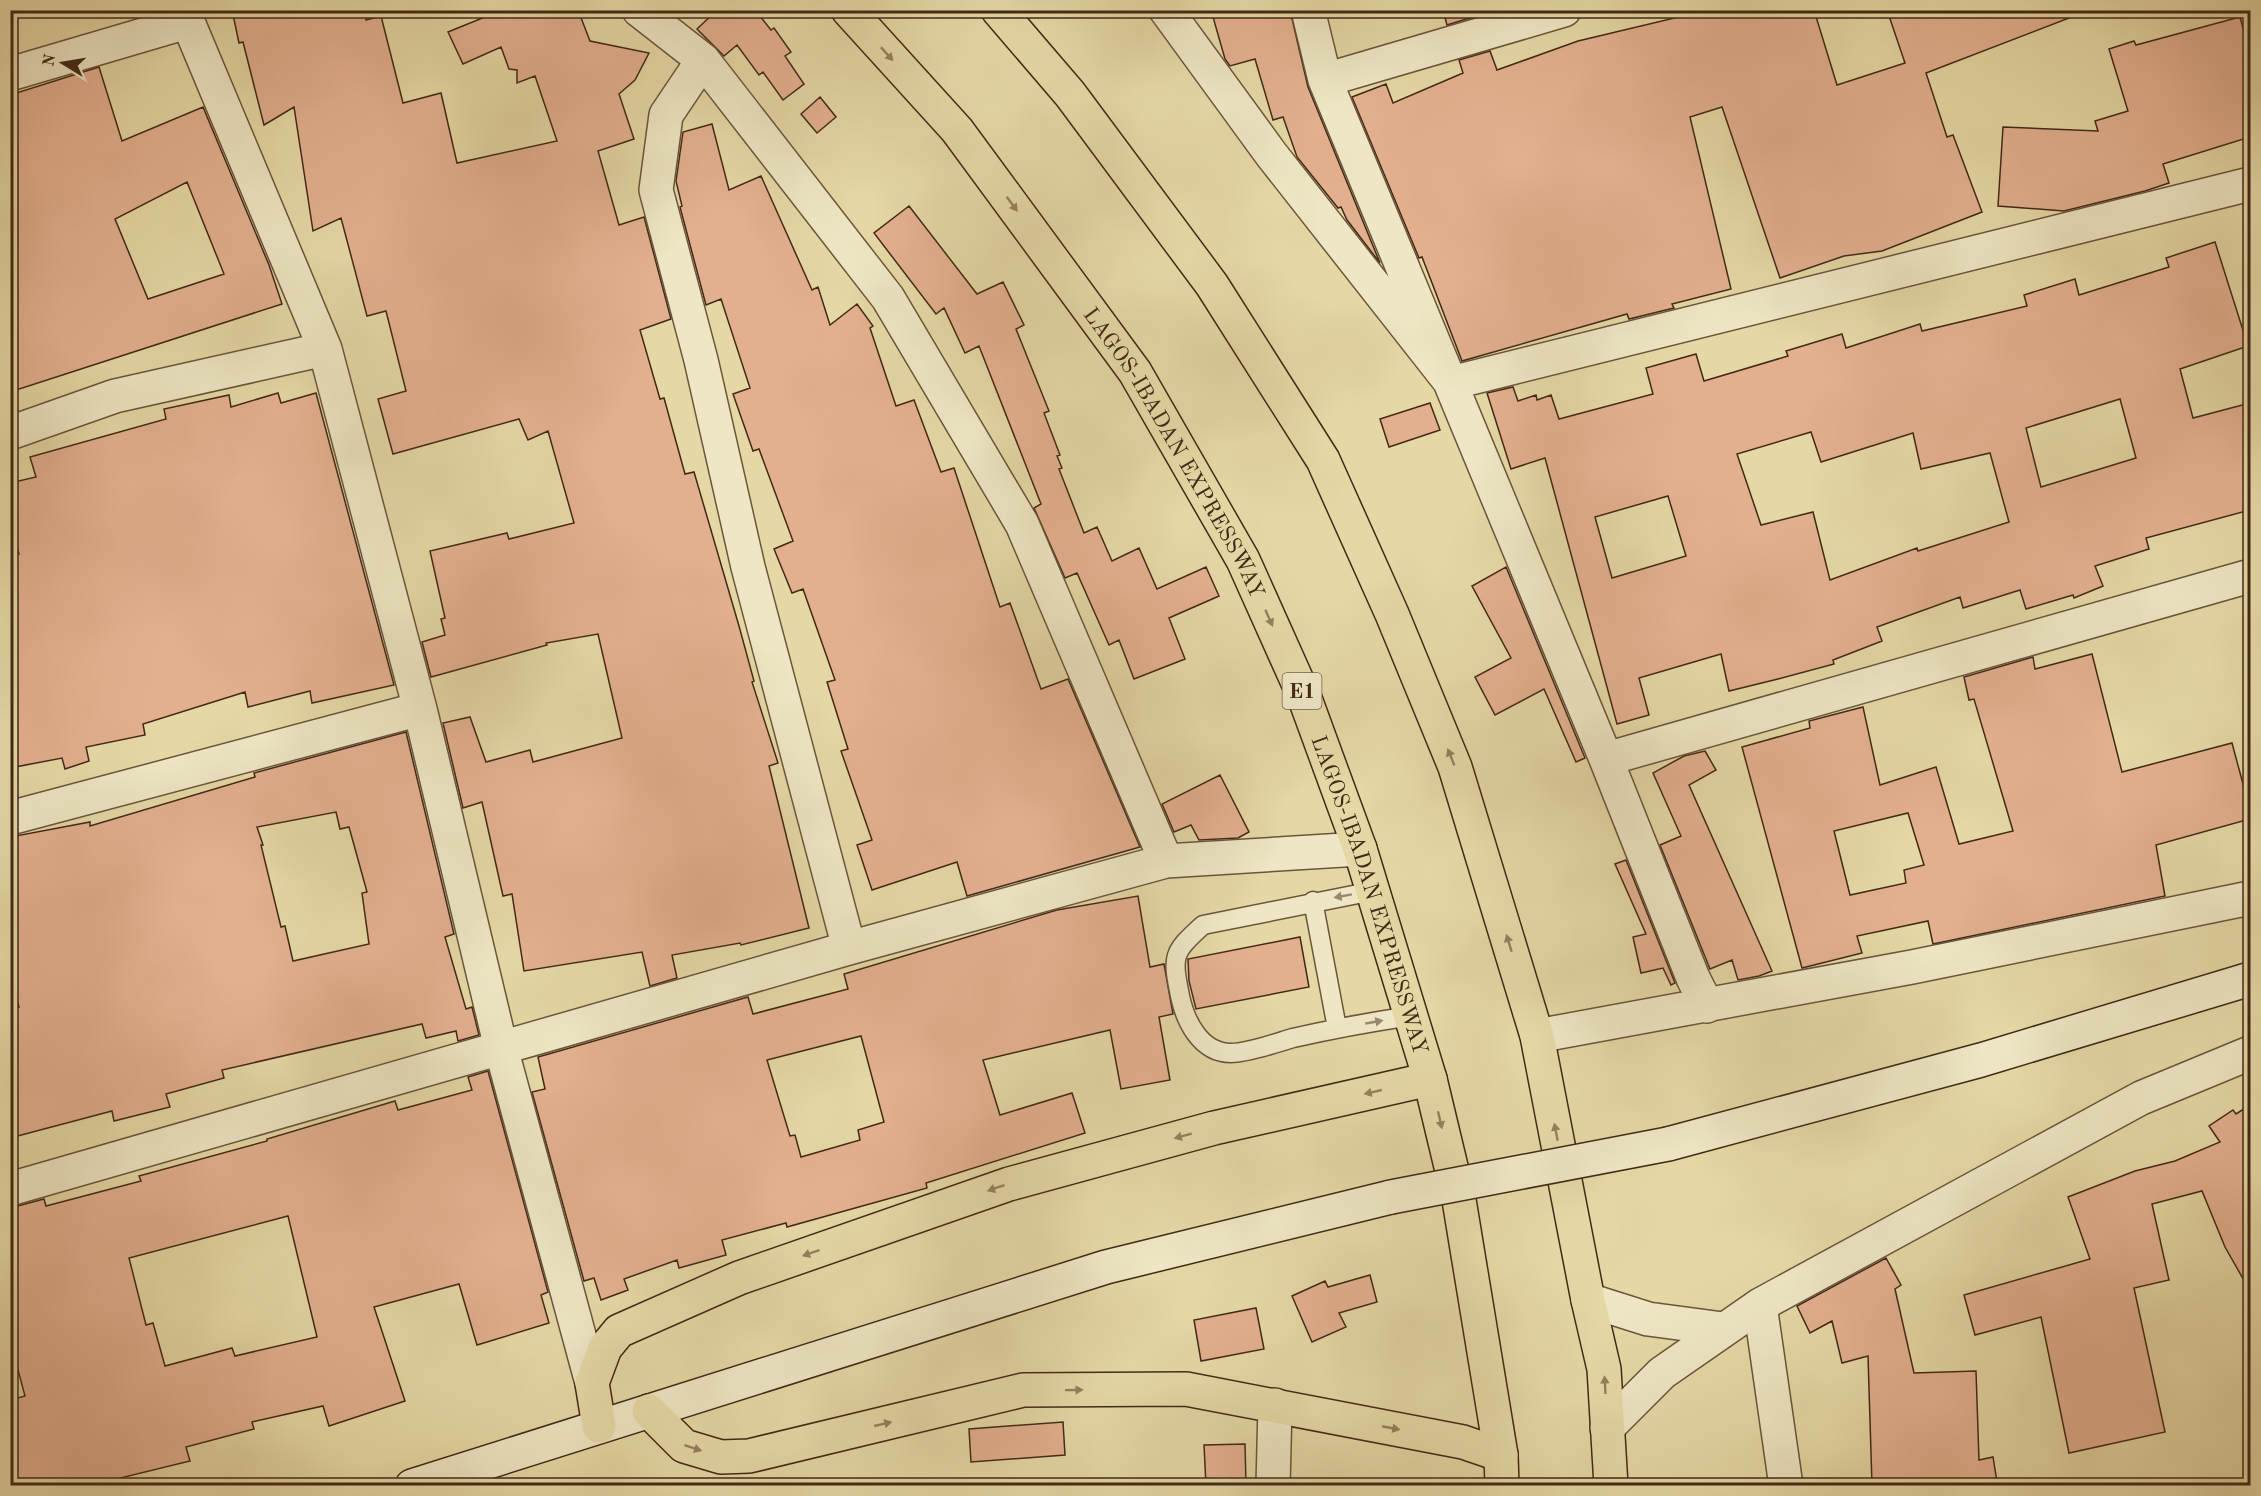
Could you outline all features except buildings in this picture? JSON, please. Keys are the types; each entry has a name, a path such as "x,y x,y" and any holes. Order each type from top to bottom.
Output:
{"highway":[{"name":"LAGOS-IBADAN EXPRESSWAY","path":"848,10 957,130 1136,372 1243,560 1304,696 1360,849 1430,1079 1459,1200 1502,1470"},
{"path":"998,10 1070,94 1212,285 1323,460 1392,614 1455,767 1537,1036 1588,1300 1604,1369 1611,1485"},
{"path":"599,1426 592,1383 605,1348 619,1331 738,1278 1009,1184 1214,1128 1430,1079"},
{"path":"649,1412 684,1446 721,1457 749,1456 1023,1390 1186,1389 1463,1442 1502,1470"}],"street":[{"path":"639,10 703,60 888,298 1022,524 1166,861"},
{"path":"1166,10 1271,154 1451,383"},
{"path":"1308,10 1325,80 1606,759 1693,978 1707,1006"},
{"path":"1325,80 1564,10"},
{"path":"10,74 185,16 325,349 420,709 501,1048 592,1383"},
{"path":"703,60 666,115 656,190 701,360 747,567 849,948"},
{"path":"1451,383 2250,184"},
{"path":"10,433 114,396 325,349"},
{"path":"1606,759 2250,576"},
{"path":"10,818 420,709"},
{"path":"10,1189 849,948 1166,861 1360,849"},
{"path":"1537,1036 1707,1006 2250,898"},
{"path":"412,1485 1106,1266 1391,1197 1668,1144 1981,1060 2250,979"},
{"path":"1607,1428 1662,1373 1760,1305 2141,1098 2250,1053"},
{"path":"1588,1300 1648,1319 1723,1329"},
{"path":"1760,1305 1786,1485"},
{"path":"1273,1485 1275,1405"}],"lane":[{"path":"1373,891 1313,901 1203,925 1183,943 1173,962 1184,1016 1196,1035 1210,1046 1230,1053 1337,1028 1411,1016"},
{"path":"1313,901 1337,1028"}]}
